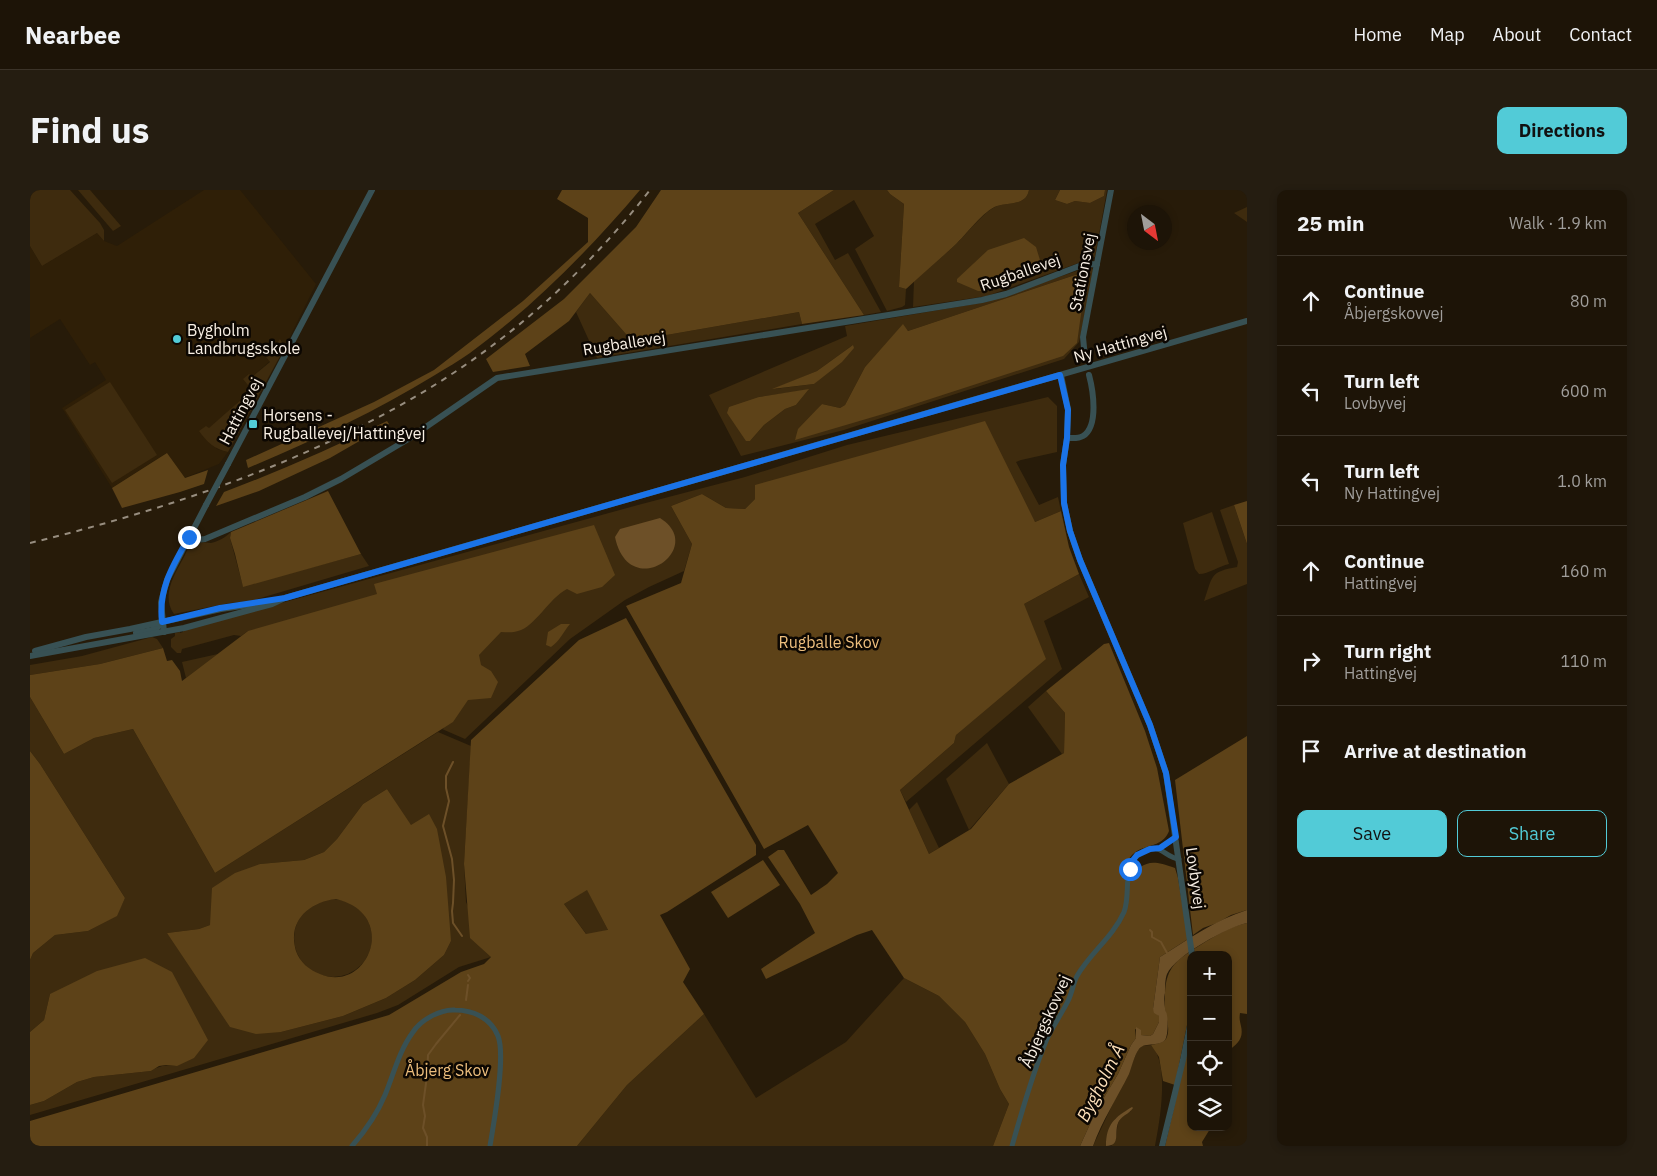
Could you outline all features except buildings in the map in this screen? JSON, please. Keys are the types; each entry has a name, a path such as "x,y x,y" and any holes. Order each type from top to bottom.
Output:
{"street":[{"name":"Hattingvej","path":"164,632 161,602 166,580 372,190"},
{"name":"Stationsvej","path":"1085,358 1083,337 1111,190"},
{"name":"Rugballevej","path":"189,537 196,540 205,539 305,497 341,479 403,442 497,378 982,300 1006,294 1082,265 1097,264"},
{"name":"Ny Hattingvej","path":"164,632 272,604 285,598 1247,321"},
{"name":"Lovbyvej","path":"1060,375 1068,410 1067,438 1063,465 1064,503 1070,531 1080,560 1150,725 1166,773 1192,951"},
{"path":"1067,438 1077,438 1084,435 1090,428 1093,394 1090,375"},
{"path":"30,654 86,638 220,608 285,598"},
{"path":"89,646 109,639 156,629 160,627 162,622"},
{"path":"30,654 89,646 164,632"},
{"name":"Åbjergskovvej","path":"1012,1146 1030,1086 1047,1040 1069,999 1077,977 1117,926 1124,911 1127,902 1129,871 1133,860 1142,852 1160,848 1176,837"},
{"path":"1160,848 1175,859 1179,859"},
{"path":"352,1146 368,1128 385,1095 400,1055 414,1030 425,1020 439,1013 451,1010 467,1010 481,1016 498,1035 501,1051 490,1146"},
{"path":"1162,1146 1187,1040"}],"shaded area":[{"path":"30,190 70,190 100,223 104,230 104,241 97,233 42,266 30,246"},
{"path":"78,190 90,190 121,226 113,231"},
{"name":"Bygholm Landbrugsskole","path":"204,190 240,190 316,284 285,347 280,339 270,361 252,377 252,390 209,429 217,449 228,452 219,464 184,478 167,453 112,488 62,408 106,380 95,362 90,365 60,319 30,338 30,246 42,266 97,233 104,241 117,246"},
{"path":"834,190 887,190 904,204 899,287 906,289 905,305 902,307 887,311 855,249 874,236 854,200 815,224 835,260 848,253 881,312 864,315 798,213"},
{"path":"1029,190 1060,190 1055,200 1067,204 1075,201 1090,203 1104,196 1105,190 1107,190 1095,257 987,296 913,307 914,281 955,245 986,213 997,206 1021,201"},
{"path":"1247,207 1247,222 1234,213"},
{"path":"1088,267 1092,268 1094,272 1079,342 1064,359 844,430 741,456 709,395 847,336 845,326 986,302","holes":["1087,271 795,439 822,404 840,408 845,405 865,367 903,325 908,331","853,345 814,384 774,389 817,371","808,390 796,405 785,409 764,425 750,441 759,397"]},
{"path":"590,293 632,341 799,312 802,324 597,358 576,312"},
{"path":"280,339 285,347 228,452 215,447 199,431 206,426 209,428 252,390 243,379 249,374 252,377 270,362 266,357"},
{"path":"110,382 157,455 112,483 65,410"},
{"path":"1048,397 1057,406 1057,452 1016,462 1039,505 1058,497 1061,511 1035,522 755,485 755,499 745,509 726,508 702,494 671,506 692,544 684,571 625,600 570,639 465,739 248,631 241,636 234,635 182,649 181,653 177,653 171,647 171,639 175,636 175,633 183,632 183,630 745,477 847,445"},
{"path":"1234,505 1247,544 1247,584 1204,601 1213,576 1221,571 1237,567 1238,562 1220,510"},
{"path":"1212,512 1229,564 1199,574 1195,569 1183,523"},
{"path":"660,518 672,530 675,543 671,555 661,564 648,568 635,567 623,557 615,537 620,529"},
{"path":"231,532 230,538 243,586 361,554 369,566 251,601 230,603 174,614 169,600 170,586 189,547 197,543 214,542"},
{"path":"1079,574 1089,597 1044,621 1062,669 906,802 900,790 954,743 956,735 1024,604"},
{"path":"152,637 157,639 163,648 100,664 30,675 30,665 82,656"},
{"path":"218,654 186,678 182,662"},
{"path":"1046,691 1065,713 1064,753 1062,754 1028,707"},
{"path":"30,697 64,754 94,738 133,729 215,873 438,732 471,746 464,864 466,902 491,957 459,967 398,1005 377,1013 30,1115 30,1105 44,1101 77,1082 94,1077 151,1071 164,1066 177,1066 50,994 44,1020 30,1032 30,960 33,953 55,935 88,931 116,916 125,898 30,751","holes":["387,789 411,826 451,941 444,955 415,980 386,998 343,1016 281,1032 167,933 199,929 210,925 260,864 304,860 324,852 337,839 363,804"]},
{"path":"987,743 1009,784 969,830 946,779"},
{"path":"917,802 939,848 929,854 909,810"},
{"path":"587,889 608,930 587,935 564,904"},
{"path":"333,899 348,902 365,916 369,923 372,938 369,953 355,970 348,974 333,977 318,974 301,960 297,953 294,938 297,923 311,906 318,902"},
{"path":"1247,910 1247,923 1216,936 1191,951 1187,951 1187,954 1167,974 1164,1002 1168,1023 1166,1038 1161,1043 1145,1045 1139,1049 1129,1074 1093,1146 1080,1146 1096,1111 1118,1074 1136,1038 1136,1027 1141,1030 1141,1035 1150,1036 1159,1022 1159,1016 1154,1013 1153,1009 1160,957 1235,914"},
{"path":"904,978 939,996 965,1022 985,1054 1000,1089 1009,1104 993,1146 577,1146 627,1085 704,1014 756,1098 846,1042"},
{"path":"1151,1045 1157,1054 1162,1078 1161,1108 1155,1146 1111,1146 1116,1137 1120,1119 1131,1111 1131,1108 1115,1119 1106,1146 1093,1146 1138,1050 1142,1046"},
{"path":"1132,1107 1117,1125 1116,1141 1114,1144 1106,1146 1106,1138 1113,1122"}],"green space":[{"path":"562,190 640,190 581,256 538,297 470,353 412,389 366,414 248,468 246,460 374,402 434,370 523,301 588,242 588,218 557,199"},
{"path":"661,190 834,190 798,213 864,315 802,324 799,312 632,341 590,293 569,321 525,354 530,366 493,372 486,359 564,299 636,227"},
{"path":"887,190 1029,190 1021,201 997,206 986,212 955,245 906,289 899,287 904,204"},
{"path":"1060,190 1105,190 1104,196 1090,203 1075,201 1067,204 1055,200"},
{"path":"1024,238 1036,247 1043,270 990,291 978,291 957,282 957,279 988,250"},
{"path":"1087,271 1077,343 1063,356 890,412 795,440 798,429 822,404 840,408 845,405 865,367 903,324 908,331"},
{"path":"853,345 854,348 842,362 814,384 772,389 817,371"},
{"path":"809,389 796,405 785,409 764,425 750,441 746,441 727,413 729,407 759,397"},
{"path":"387,421 389,424 330,458 259,491 216,506 224,492 266,476"},
{"name":"Rugballe Skov","path":"985,421 1035,522 1061,511 1069,547 1079,574 1024,604 1046,659 956,735 954,743 900,790 929,854 971,829 1009,784 1064,753 1065,713 1046,691 1104,644 1109,643 1145,731 1157,768 1169,831 1158,843 1137,851 1131,856 1126,865 1123,879 1147,864 1158,863 1175,868 1188,939 1160,957 1153,1009 1159,1016 1159,1022 1150,1036 1141,1035 1141,1032 1135,1029 1136,1038 1118,1074 1096,1111 1080,1146 993,1146 1009,1104 1000,1089 985,1054 965,1022 939,996 904,978 872,930 857,935 766,979 761,969 815,933 800,904 768,857 778,850 784,850 811,895 827,884 838,873 808,825 764,849 626,606 681,583 692,544 671,506 702,494 726,508 745,509 755,499 755,485"},
{"path":"167,453 185,478 208,470 204,484 122,508 112,488"},
{"path":"328,491 361,554 243,587 230,538 231,532"},
{"path":"1247,501 1247,544 1234,505"},
{"path":"594,525 615,575 602,587 577,594 567,589 560,593 524,628 514,632 501,632 479,655 481,665 491,671 498,682 491,698 468,700 453,722 215,873 133,729 94,738 64,754 30,697 30,675 100,664 163,648 167,661 172,660 180,671 182,681 248,631 377,594 374,584"},
{"name":"Åbjerg Skov","path":"626,618 756,845 756,855 660,915 690,969 683,982 704,1014 627,1085 577,1146 30,1146 30,1121 389,1015 461,972 484,964 491,957 470,938 464,864 471,740 579,640","holes":["587,890 608,930 586,934 564,904"]},
{"path":"561,624 570,624 554,645 551,647 546,645 548,632"},
{"path":"1247,736 1247,910 1231,915 1203,928 1193,935 1175,780"},
{"path":"30,751 125,898 117,916 88,931 55,935 33,953 30,960"},
{"path":"387,789 411,825 429,814 437,829 446,877 451,941 444,955 415,980 386,998 343,1016 281,1032 256,1034 230,1027 167,933 199,929 210,925 212,888 235,873 260,864 304,860 324,852 337,839 363,804","holes":["336,899 356,907 367,920 372,935 370,950 363,963 352,973 337,977 320,974 302,962 296,951 294,940 295,931 302,915 317,904"]},
{"path":"763,860 780,885 728,918 711,892"},
{"path":"1247,923 1247,1014 1240,1013 1242,1034 1241,1038 1232,1047 1232,951 1194,951 1194,949 1226,930"},
{"path":"1187,954 1187,1025 1175,1085 1163,1081 1159,1057 1151,1045 1166,1039 1168,1028 1165,1004 1166,982 1170,970"},
{"path":"145,958 172,972 208,1040 194,1058 177,1066 159,1066 151,1071 94,1077 77,1082 44,1101 30,1105 30,1032 44,1020 50,994 97,971"},
{"path":"1187,1051 1187,1131 1209,1131 1202,1142 1203,1146 1165,1146"}],"waterway":[{"path":"453,762 446,776 449,801 443,826 452,859 454,880 453,923 462,936"},
{"path":"1150,930 1152,937 1161,942 1167,953"},
{"path":"468,975 470,978 468,981"},
{"path":"466,1000 468,985"},
{"path":"427,1146 427,1137 423,1128 425,1116 423,1105 428,1055 460,1015"}],"railway":[{"path":"30,543 89,528 210,490 269,468 328,442 384,414 438,383 512,331 575,275 614,234 650,190"}],"place":[{"name":"Bygholm Landbrugsskole","path":"177,339"},
{"name":"Horsens - Rugballevej/Hattingvej","path":"253,424"}],"route":[{"path":"189,537 166,580 161,602 162,622 220,608 245,606 285,598 1060,375 1066,394 1068,410 1067,438 1064,448 1063,465 1064,503 1070,531 1080,560 1150,725 1166,773 1176,837 1173,837 1160,848 1150,849 1137,855 1130,865 1130,869"}],"water label":[{"name":"Bygholm Å","path":"1101,1083"}]}
